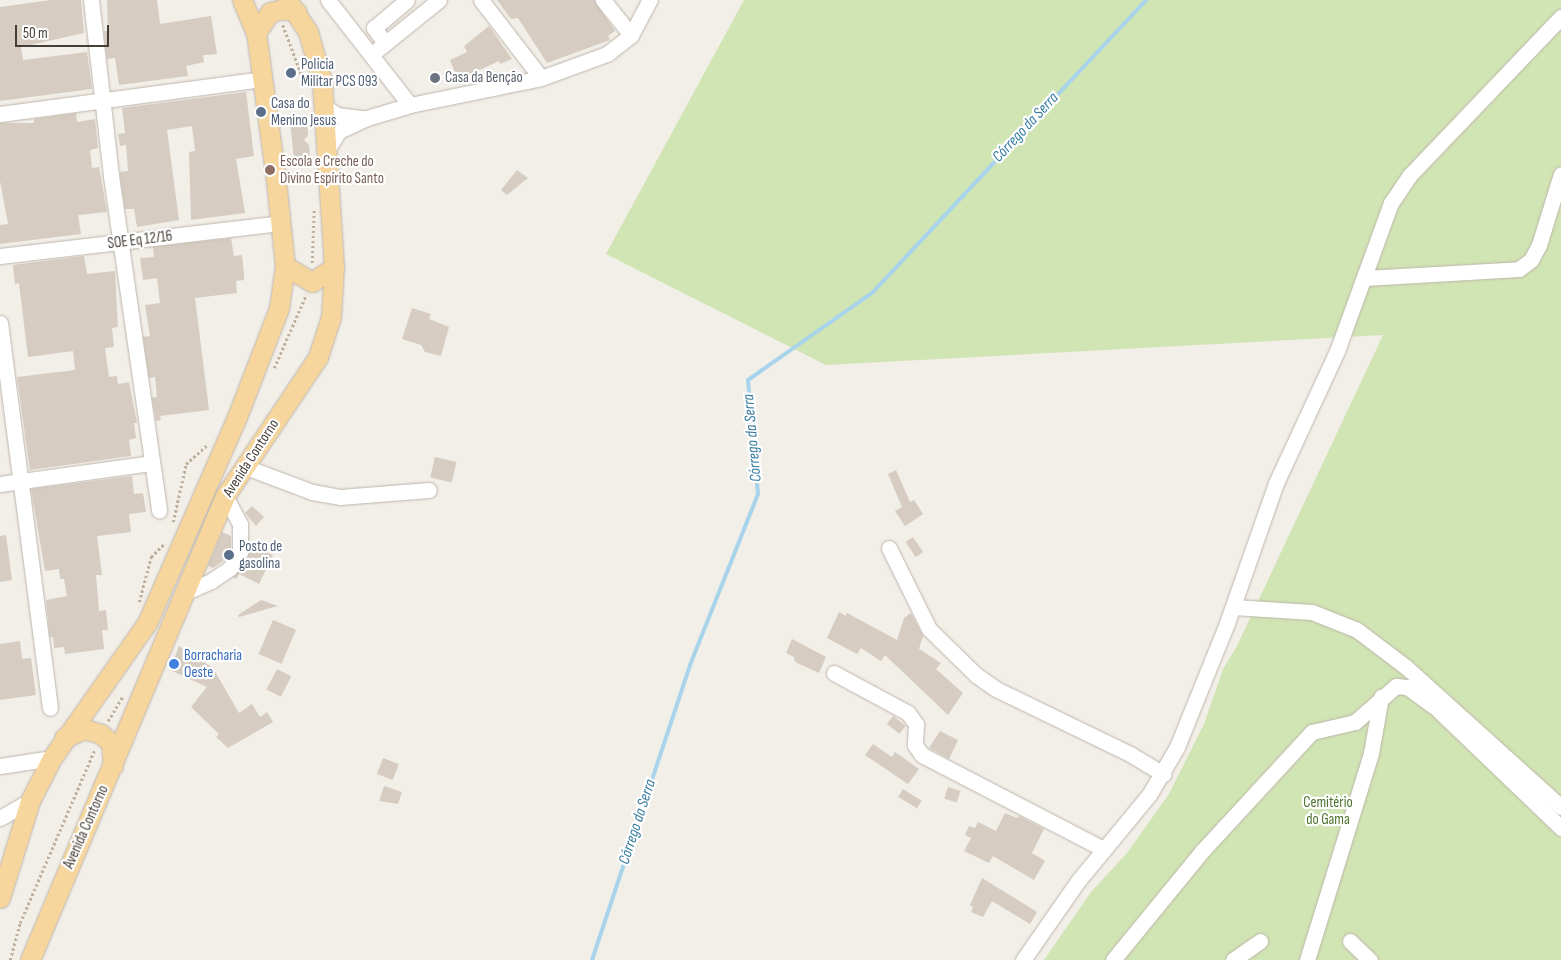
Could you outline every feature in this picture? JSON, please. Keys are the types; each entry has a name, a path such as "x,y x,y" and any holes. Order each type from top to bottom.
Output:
{"main road":[{"name":"Avenida Contorno","path":"0,898 4,859 30,801 64,738 138,639 170,571 219,457 279,308 285,266 264,79 256,33 242,0"},
{"name":"Avenida Contorno","path":"30,960 69,863 113,767 227,492 318,356 331,318 334,267 324,106 316,58 292,6"},
{"path":"256,33 270,12 292,6"},
{"path":"285,266 312,282 334,267"},
{"path":"219,457 227,492"},
{"path":"170,571 182,598"},
{"path":"64,738 84,729 101,734 111,743 113,767"}],"street":[{"path":"91,0 151,463 159,511"},
{"path":"328,0 410,105"},
{"path":"385,43 374,28 407,0"},
{"path":"372,54 439,0"},
{"path":"481,0 541,78"},
{"path":"603,0 631,35"},
{"path":"326,150 339,131 367,118 410,105 541,78 606,54 631,35 650,0"},
{"path":"1023,960 1103,849 1163,774 1233,607 1276,482 1337,351 1365,278 1385,216 1404,182 1561,17"},
{"path":"0,114 264,79"},
{"path":"324,106 345,117 367,118"},
{"path":"1365,278 1508,272 1518,269 1531,260 1539,245 1561,174"},
{"name":"SOE Eq 12/16","path":"0,256 280,224"},
{"path":"0,323 3,369 50,708"},
{"path":"0,484 151,463"},
{"path":"243,466 312,492 340,497 429,490"},
{"path":"182,598 230,568 240,552 240,524 227,492"},
{"path":"889,548 929,629 976,675 996,689 1130,754 1163,774"},
{"path":"1233,607 1312,612 1357,630 1406,667 1561,807"},
{"path":"834,673 908,713 916,724 915,745 922,755 1103,849"},
{"path":"1113,960 1203,850 1312,732 1355,722 1381,697 1396,686 1416,692 1561,828"},
{"path":"1307,960 1371,753 1381,697"},
{"path":"0,766 52,758"},
{"path":"0,818 30,801"},
{"path":"1233,960 1260,941"},
{"path":"1350,941 1370,960"}],"green space":[{"name":"Cemitério do Gama","path":"744,0 1561,0 1561,960 1044,960 1091,892 1127,853 1169,794 1204,724 1223,669 1237,646 1383,335 826,365 606,254"}],"building":[{"path":"51,0 81,0 84,33 21,47 23,60 87,52 92,89 0,101 0,7"},
{"path":"107,0 157,0 160,24 211,16 217,54 203,55 204,62 186,66 188,76 119,85 115,58 107,59 104,31 108,31"},
{"path":"497,0 594,0 615,31 608,36 610,40 547,63 518,18 511,19"},
{"path":"489,26 512,59 500,64 499,61 458,80 450,60 467,52 464,46"},
{"path":"246,92 254,156 236,159 245,213 191,220 189,152 195,151 192,126 167,130 179,220 137,227 134,209 125,209 120,175 120,172 128,171 126,145 120,146 118,134 125,133 122,108"},
{"path":"76,113 77,122 95,119 98,148 90,150 92,168 99,167 107,212 78,215 81,234 0,244 0,225 8,224 0,181 0,123 34,123 34,119"},
{"path":"307,119 308,135 304,140 309,145 310,158 294,160 290,121"},
{"path":"517,170 528,178 507,195 501,190"},
{"path":"231,238 234,256 242,255 244,280 236,281 237,293 195,298 209,410 160,416 161,420 156,421 152,398 157,397 155,377 149,378 143,337 150,336 145,305 160,303 157,278 143,280 140,258 154,257 153,247"},
{"path":"84,256 87,274 115,271 118,327 112,328 114,347 105,348 109,377 117,376 118,384 129,382 137,423 134,423 136,438 129,440 131,456 30,470 17,377 75,370 73,351 28,357 19,283 15,284 13,265"},
{"path":"412,308 431,314 429,319 449,327 441,356 425,352 421,345 402,339"},
{"path":"435,457 456,462 452,482 430,477"},
{"path":"896,470 910,502 914,500 923,514 905,526 895,511 902,507 888,474"},
{"path":"132,476 134,494 143,493 146,512 129,514 131,532 97,536 102,575 96,575 99,611 106,610 108,630 102,630 104,649 65,654 64,647 54,648 53,637 50,637 46,600 67,596 64,579 60,579 59,569 45,571 31,489"},
{"path":"252,506 264,517 256,526 245,513"},
{"path":"222,532 231,536 231,549 223,561 213,568 208,566"},
{"path":"6,535 12,580 0,582 0,536"},
{"path":"913,537 923,552 916,557 906,542"},
{"path":"249,545 273,555 259,584 239,574 236,579 233,577 248,557"},
{"path":"261,600 278,606 239,617 238,615"},
{"path":"839,612 846,616 847,613 897,640 904,618 911,613 923,636 919,649 941,663 936,669 963,693 948,715 885,655 881,661 861,648 857,654 827,638"},
{"path":"273,620 296,630 282,664 259,654"},
{"path":"792,639 826,657 819,673 795,662 794,657 786,653"},
{"path":"20,641 22,659 31,658 36,695 0,700 0,644"},
{"path":"179,646 213,668 239,713 252,704 260,717 267,712 273,722 228,748 216,737 219,734 191,707 207,687 170,670"},
{"path":"277,669 291,676 281,697 267,689"},
{"path":"893,716 906,726 899,734 887,724"},
{"path":"940,731 958,740 949,759 929,748"},
{"path":"873,744 892,757 895,752 919,769 908,784 865,755"},
{"path":"383,758 399,764 393,780 377,774"},
{"path":"384,786 402,792 398,804 379,801"},
{"path":"948,787 960,791 957,802 944,798"},
{"path":"903,789 922,801 917,808 898,797"},
{"path":"1005,813 1017,818 1019,816 1044,829 1032,853 1045,861 1034,880 993,856 989,863 964,851 971,838 965,835 969,826 975,828 978,822 996,831"},
{"path":"982,878 1037,912 1030,924 992,901 983,917 971,912 973,907 970,905"}],"waterway":[{"name":"Córrego da Serra","path":"592,960 690,665 758,494 748,380 873,292 1146,0"}],"place":[{"name":"Policia Militar PCS 093","path":"291,73"},
{"name":"Casa da Benção","path":"435,78"},
{"name":"Casa do Menino Jesus","path":"261,112"},
{"name":"Escola e Creche do Divino Espírito Santo","path":"270,170"},
{"name":"Posto de gasolina","path":"229,555"},
{"name":"Borracharia Oeste","path":"174,664"}]}
